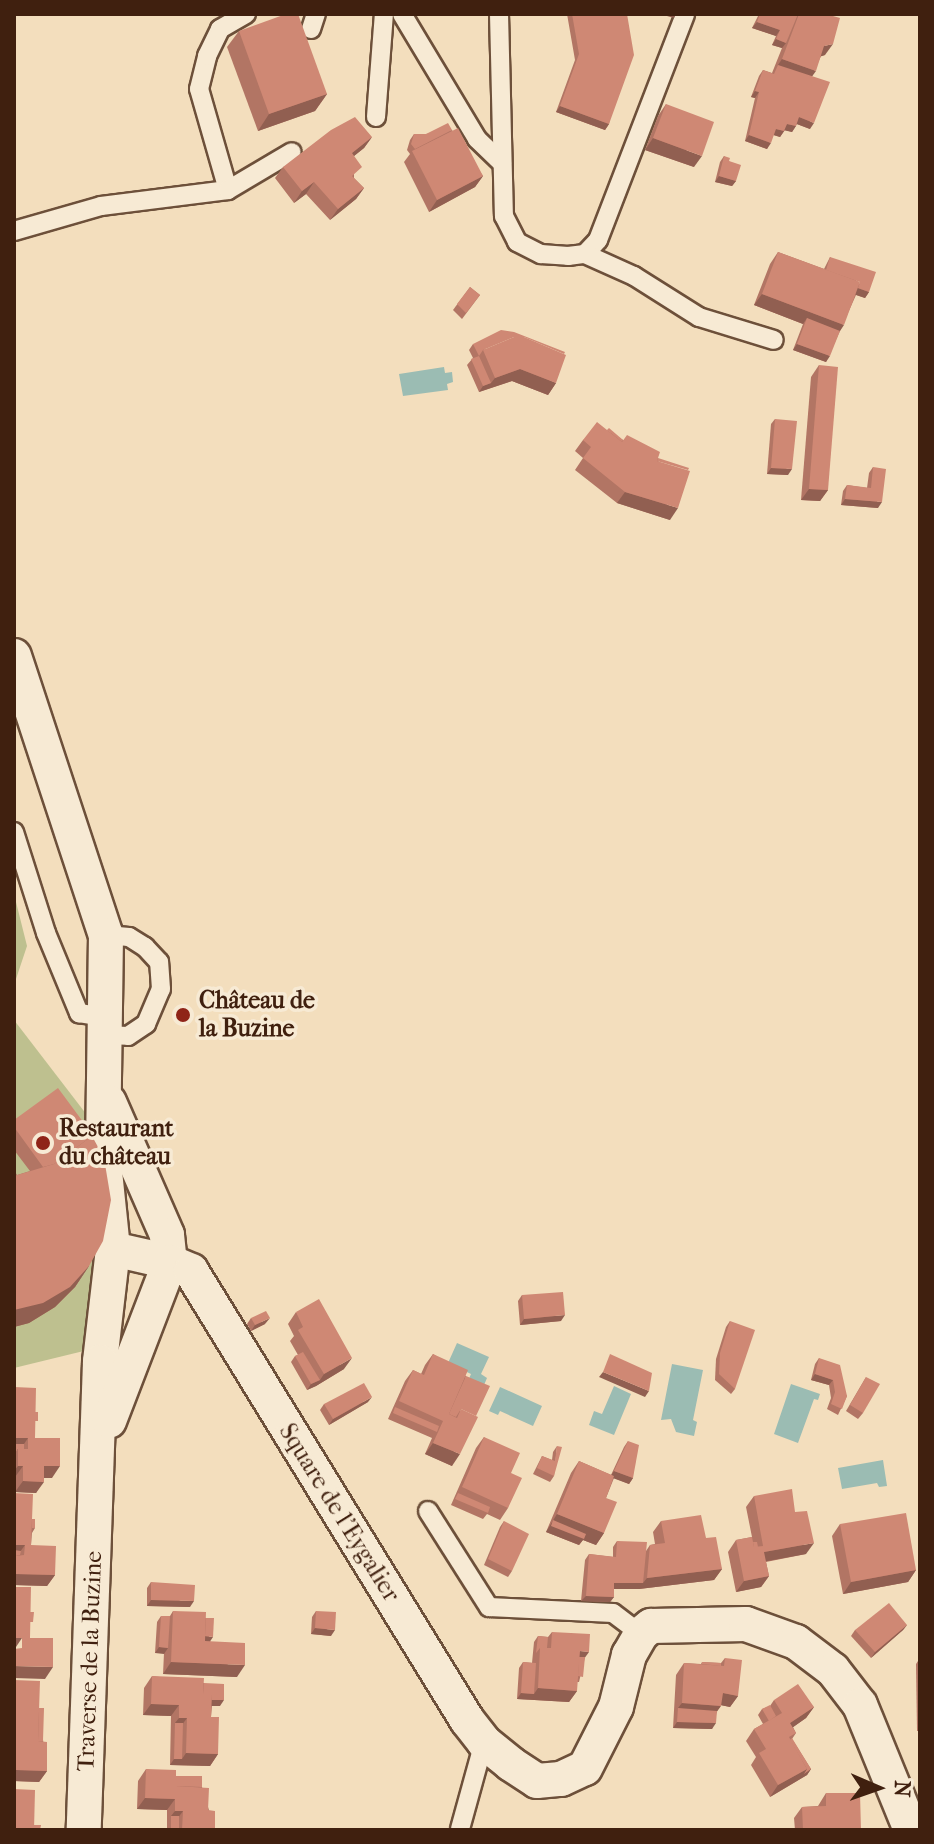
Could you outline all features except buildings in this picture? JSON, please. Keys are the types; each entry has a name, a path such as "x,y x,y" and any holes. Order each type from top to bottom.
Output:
{"street":[{"name":"Traverse de la Buzine","path":"14,656 106,935 103,1152 113,1236 100,1362 84,1830"},
{"name":"Traverse de la Buzine","path":"96,1492 112,1408 154,1313 168,1248 102,1083"},
{"path":"113,1236 168,1248"},
{"name":"Square de l'Eygalier","path":"168,1248 191,1271 484,1742 511,1764 540,1763 565,1757 601,1742 616,1707 629,1655 641,1634"},
{"path":"641,1634 651,1626 746,1624 796,1642 833,1670 860,1705 911,1830"}],"lane":[{"path":"228,190 199,89 207,56 220,29 246,14"},
{"path":"376,117 384,14"},
{"path":"402,14 477,139 502,163"},
{"path":"499,14 504,216 517,242 541,254 585,254 634,276 699,317 774,340"},
{"path":"585,254 598,240 685,14"},
{"path":"14,231 101,206 228,190 292,152"},
{"path":"14,832 46,933 79,1013 128,1036 146,1024 161,989 159,962 145,947 129,937 106,935"},
{"path":"428,1511 489,1607 613,1613 641,1634"},
{"path":"460,1829 484,1742"}],"green space":[{"path":"14,894 27,946 14,985"},
{"path":"14,1020 100,1132 96,1348 14,1368"}],"water":[{"path":"444,367 445,373 452,372 453,382 447,384 448,390 403,396 399,374"},
{"path":"457,1343 489,1357 481,1374 487,1378 476,1404 461,1398 471,1374 448,1363"},
{"path":"672,1364 703,1370 693,1420 697,1422 694,1436 676,1432 671,1419 661,1420"},
{"path":"791,1384 820,1394 818,1400 814,1399 798,1443 774,1434"},
{"path":"614,1386 631,1394 614,1435 589,1425 594,1411 602,1414"},
{"path":"500,1387 542,1406 533,1426 500,1411 498,1415 489,1411"},
{"path":"883,1460 887,1486 879,1487 877,1483 842,1489 838,1468"}],"place":[{"name":"Château de la Buzine","path":"183,1015"},
{"name":"Restaurant du château","path":"43,1143"}]}
